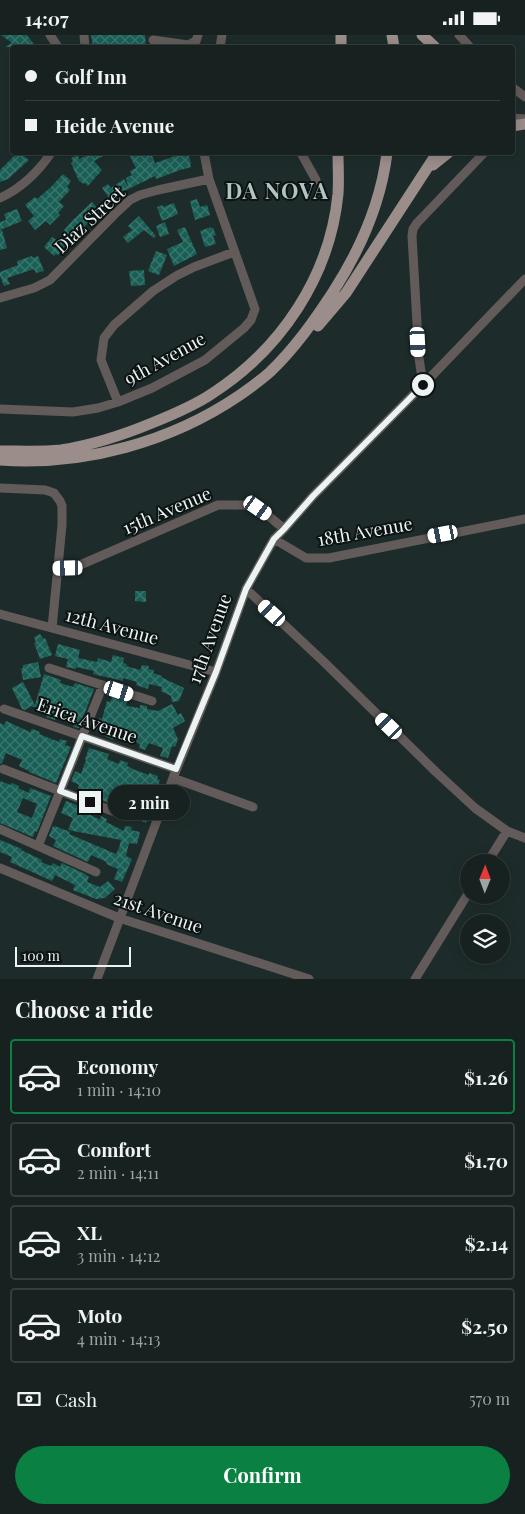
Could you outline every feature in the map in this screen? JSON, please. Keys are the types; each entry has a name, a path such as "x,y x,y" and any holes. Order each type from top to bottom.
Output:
{"main road":[{"path":"422,35 433,45"},
{"path":"0,451 61,449 127,433 171,415 203,399 242,372 282,332 315,278 327,246 335,212 338,155"},
{"path":"268,373 293,348 308,329 343,276 361,241 375,206 385,171 387,155"},
{"path":"0,460 58,459 107,452 176,430 224,405 302,346 346,293 436,155"},
{"path":"422,174 446,155"},
{"path":"0,451 29,454 82,452 114,446 175,427 222,402 266,371 292,347 321,311"}],"street":[{"path":"187,45 196,41 198,35"},
{"path":"459,35 468,45"},
{"path":"153,41 179,45"},
{"path":"515,89 525,97"},
{"path":"0,198 25,183 50,155"},
{"name":"9th Avenue","path":"0,409 73,411 98,408 118,402 152,389 205,360 251,320 255,309 209,179 204,155"},
{"path":"302,155 316,180"},
{"path":"423,385 419,358 413,229 482,155"},
{"name":"Diaz Street","path":"0,298 34,288 50,280 130,200 158,190 209,179"},
{"path":"118,402 101,359 104,338 114,325 153,291 176,276 234,252"},
{"name":"17th Avenue","path":"97,979 174,773 216,672 246,589 274,539 313,496 525,279"},
{"path":"0,488 51,491 57,495 62,506 52,628"},
{"name":"15th Avenue","path":"58,568 75,567 218,505 249,505 258,508 284,529"},
{"name":"18th Avenue","path":"274,539 306,558 329,558 525,519"},
{"path":"246,589 475,808 507,831 525,838"},
{"name":"12th Avenue","path":"0,615 216,672"},
{"path":"49,668 152,701"},
{"path":"38,846 103,685"},
{"name":"Erica Avenue","path":"4,709 160,763 174,773 253,807"},
{"path":"3,769 120,814"},
{"path":"0,829 96,872"},
{"path":"493,854 507,831"},
{"name":"21st Avenue","path":"0,868 119,918 309,979"},
{"path":"415,979 462,904"}],"building":[{"path":"1,35 27,35 34,45 10,45 10,47 5,47 12,43"},
{"path":"91,35 145,35 146,45 93,45"},
{"path":"15,155 23,155 29,160 8,179 0,182 0,170"},
{"path":"78,155 79,159 88,155 105,155 94,161 102,170 88,186 79,181 71,163 73,162 71,158"},
{"path":"129,155 152,155 155,163 175,155 189,155 191,163 191,167 156,179 155,176 120,193 122,195 117,199 113,196 110,199 102,188 108,184 111,188 124,179 128,186 126,178 132,175 130,171 136,168"},
{"path":"63,174 71,181 67,187 70,190 59,202 64,206 58,213 60,215 50,225 46,221 35,230 28,221 34,216 25,205 35,197 37,199"},
{"path":"197,199 200,207 207,205 210,215 195,220 190,201"},
{"path":"92,202 100,211 76,236 74,235 58,255 54,256 44,247 52,237 59,242 67,233 64,230"},
{"path":"174,203 178,214 162,221 157,207"},
{"path":"17,209 22,221 0,230 0,222 6,220 4,214"},
{"path":"139,216 156,236 154,238 144,230 128,243 123,237 132,230 128,226"},
{"path":"165,222 169,234 160,237 156,226"},
{"path":"185,227 197,254 174,266 167,249 183,242 177,230"},
{"path":"211,227 216,235 213,236 216,244 205,247 200,231"},
{"path":"0,230 2,230 7,248 0,250"},
{"path":"156,251 167,255 159,275 148,271"},
{"path":"32,256 33,258 38,256 44,271 36,273 34,269 7,278 10,284 4,286 0,272 18,265 17,261"},
{"path":"144,270 145,285 131,286 129,271"},
{"path":"135,591 146,591 146,602 135,601"},
{"path":"40,634 43,639 45,638 52,655 40,659 34,643 36,642 34,637"},
{"path":"58,644 80,650 78,658 97,662 98,658 111,662 113,655 124,658 123,663 127,664 126,666 140,670 142,665 149,666 148,669 154,670 153,673 184,688 179,701 172,702 171,696 161,691 162,687 149,684 148,689 136,685 137,682 123,678 123,681 93,674 94,671 66,667 68,659 55,656"},
{"path":"38,662 41,677 23,680 21,669 23,665"},
{"path":"44,674 61,680 60,683 73,687 75,683 94,689 79,728 73,727 76,720 57,713 55,720 46,717 48,712 31,706 25,710 22,709 12,688 23,682 35,705"},
{"path":"112,697 127,702 126,706 140,708 140,705 147,706 147,709 158,711 172,704 178,715 181,713 185,721 173,728 178,739 175,747 172,746 168,758 160,756 163,748 149,743 145,750 139,748 140,744 125,737 123,741 114,737 113,740 105,736 106,733 95,729 99,718 102,719 107,701 110,702"},
{"path":"6,721 30,732 32,729 40,732 39,734 59,742 60,739 67,741 65,745 71,747 56,783 19,766 22,760 6,753 0,764 0,723 4,725"},
{"path":"89,748 109,754 107,759 119,764 120,760 128,763 127,766 135,770 158,776 157,779 160,780 146,823 137,819 141,809 131,804 115,797 112,804 77,791 79,785 71,781 75,771 81,774"},
{"path":"0,781 11,785 12,783 29,793 30,788 51,796 37,832 35,831 33,837 0,823","holes":["23,798 37,804 32,818 17,812"]},
{"path":"66,801 86,809 85,812 100,820 101,816 107,819 106,822 124,831 125,826 132,827 131,830 140,832 137,844 129,843 126,856 132,859 122,882 114,879 118,869 106,864 107,862 91,855 88,862 53,846 56,840 49,836 53,826 55,826 116,854 119,848 121,840 68,830 73,818 61,813"},
{"path":"0,840 22,849 42,860 41,862 51,866 53,863 60,867 62,863 85,874 89,877 87,882 100,887 108,881 115,889 105,898 96,899 73,890 75,885 55,875 52,881 10,862 12,857 0,852"}],"district":[{"name":"DA NOVA","path":"277,191"}],"route":[{"path":"90,802 60,791 82,736 176,769 216,672 246,589 274,539 313,496 423,385"}]}
